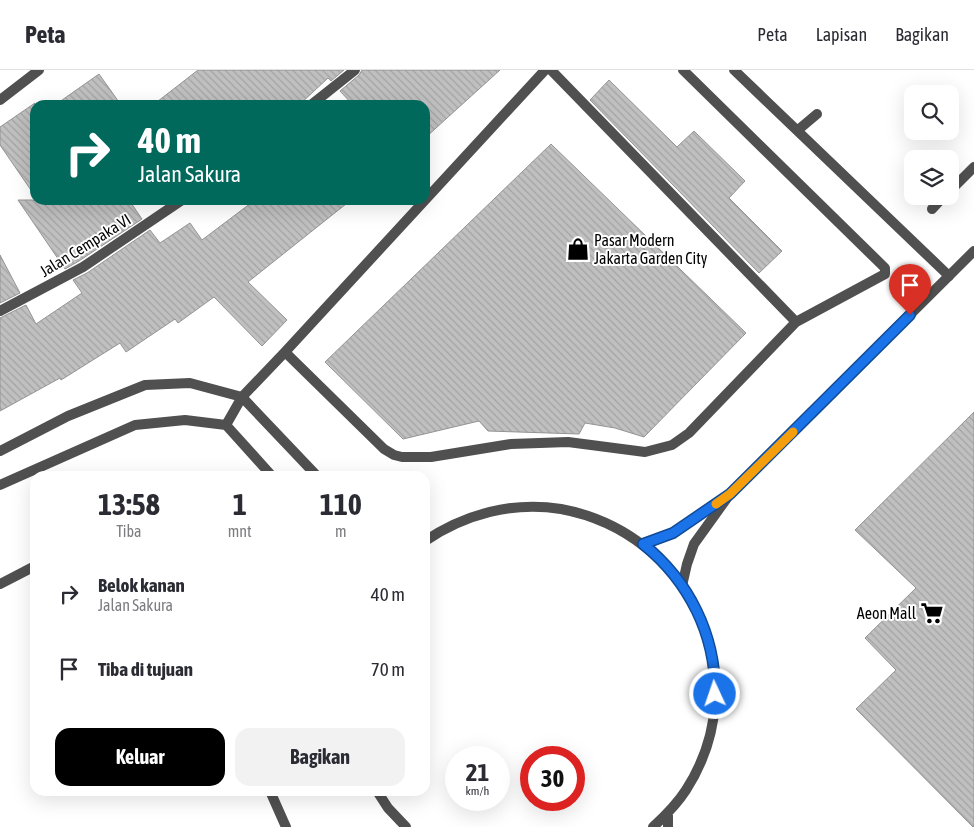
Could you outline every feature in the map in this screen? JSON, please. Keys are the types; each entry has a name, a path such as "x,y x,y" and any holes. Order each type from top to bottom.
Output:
{"street":[{"path":"0,100 39,70"},
{"path":"317,100 355,70"},
{"path":"430,195 546,70"},
{"path":"551,70 796,322"},
{"path":"285,352 384,449 402,457 432,457 511,444 568,442 645,452 672,445 689,433 796,322 885,274 885,268 683,70"},
{"path":"734,70 949,276"},
{"path":"798,130 817,114"},
{"path":"959,182 974,167"},
{"name":"Jalan Cempaka VI","path":"0,311 83,267 175,205"},
{"path":"226,425 242,397 421,205"},
{"path":"932,209 936,205"},
{"path":"682,586 694,544 730,494 974,252"},
{"path":"0,451 68,416 145,385 190,382 242,397 312,471"},
{"path":"32,471 135,425 185,420 226,425 267,471"},
{"path":"0,485 30,472"},
{"path":"643,544 673,533 730,494"},
{"path":"430,538 464,519 492,511 521,506 550,507 578,512 605,522 643,544 662,562 682,586 690,597 703,624 711,651 715,680 714,709 709,737 699,764 686,790 668,813 653,827"},
{"path":"0,584 30,569"},
{"path":"272,796 286,827"},
{"path":"380,796 388,808 406,827"},
{"path":"668,813 668,827"}],"building":[{"path":"198,70 344,70 331,81 328,78 304,100 159,100"},
{"path":"362,70 500,70 430,133 430,100 348,100 340,91 359,75"},
{"path":"99,74 117,100 62,100"},
{"path":"609,80 677,147 694,131 745,181 729,198 782,251 759,273 590,100"},
{"path":"30,106 30,189 0,145 0,127"},
{"path":"551,144 746,333 644,437 615,428 585,423 579,434 488,431 479,421 403,439 325,362"},
{"path":"18,200 30,200 30,205 132,205 142,219 65,269"},
{"path":"248,205 345,205 248,282 287,320 262,346 214,297 178,323 175,319 126,352 120,343 61,380 60,378 0,411 0,318 26,305 36,324 82,293 73,280 87,273 150,230 160,243 190,223 202,240"},
{"path":"0,255 20,293 0,303"},
{"name":"Aeon Mall","path":"974,412 973,827 856,709 896,670 865,638 916,588 855,530"}],"slow traffic":[{"path":"716,504 730,494 793,432"}],"place":[{"name":"Pasar Modern Jakarta Garden City","path":"578,249"},
{"name":"Aeon Mall","path":"932,613"}],"route":[{"path":"715,694 711,651 703,624 690,597 674,574 643,544 673,533 730,494 910,315"}]}
